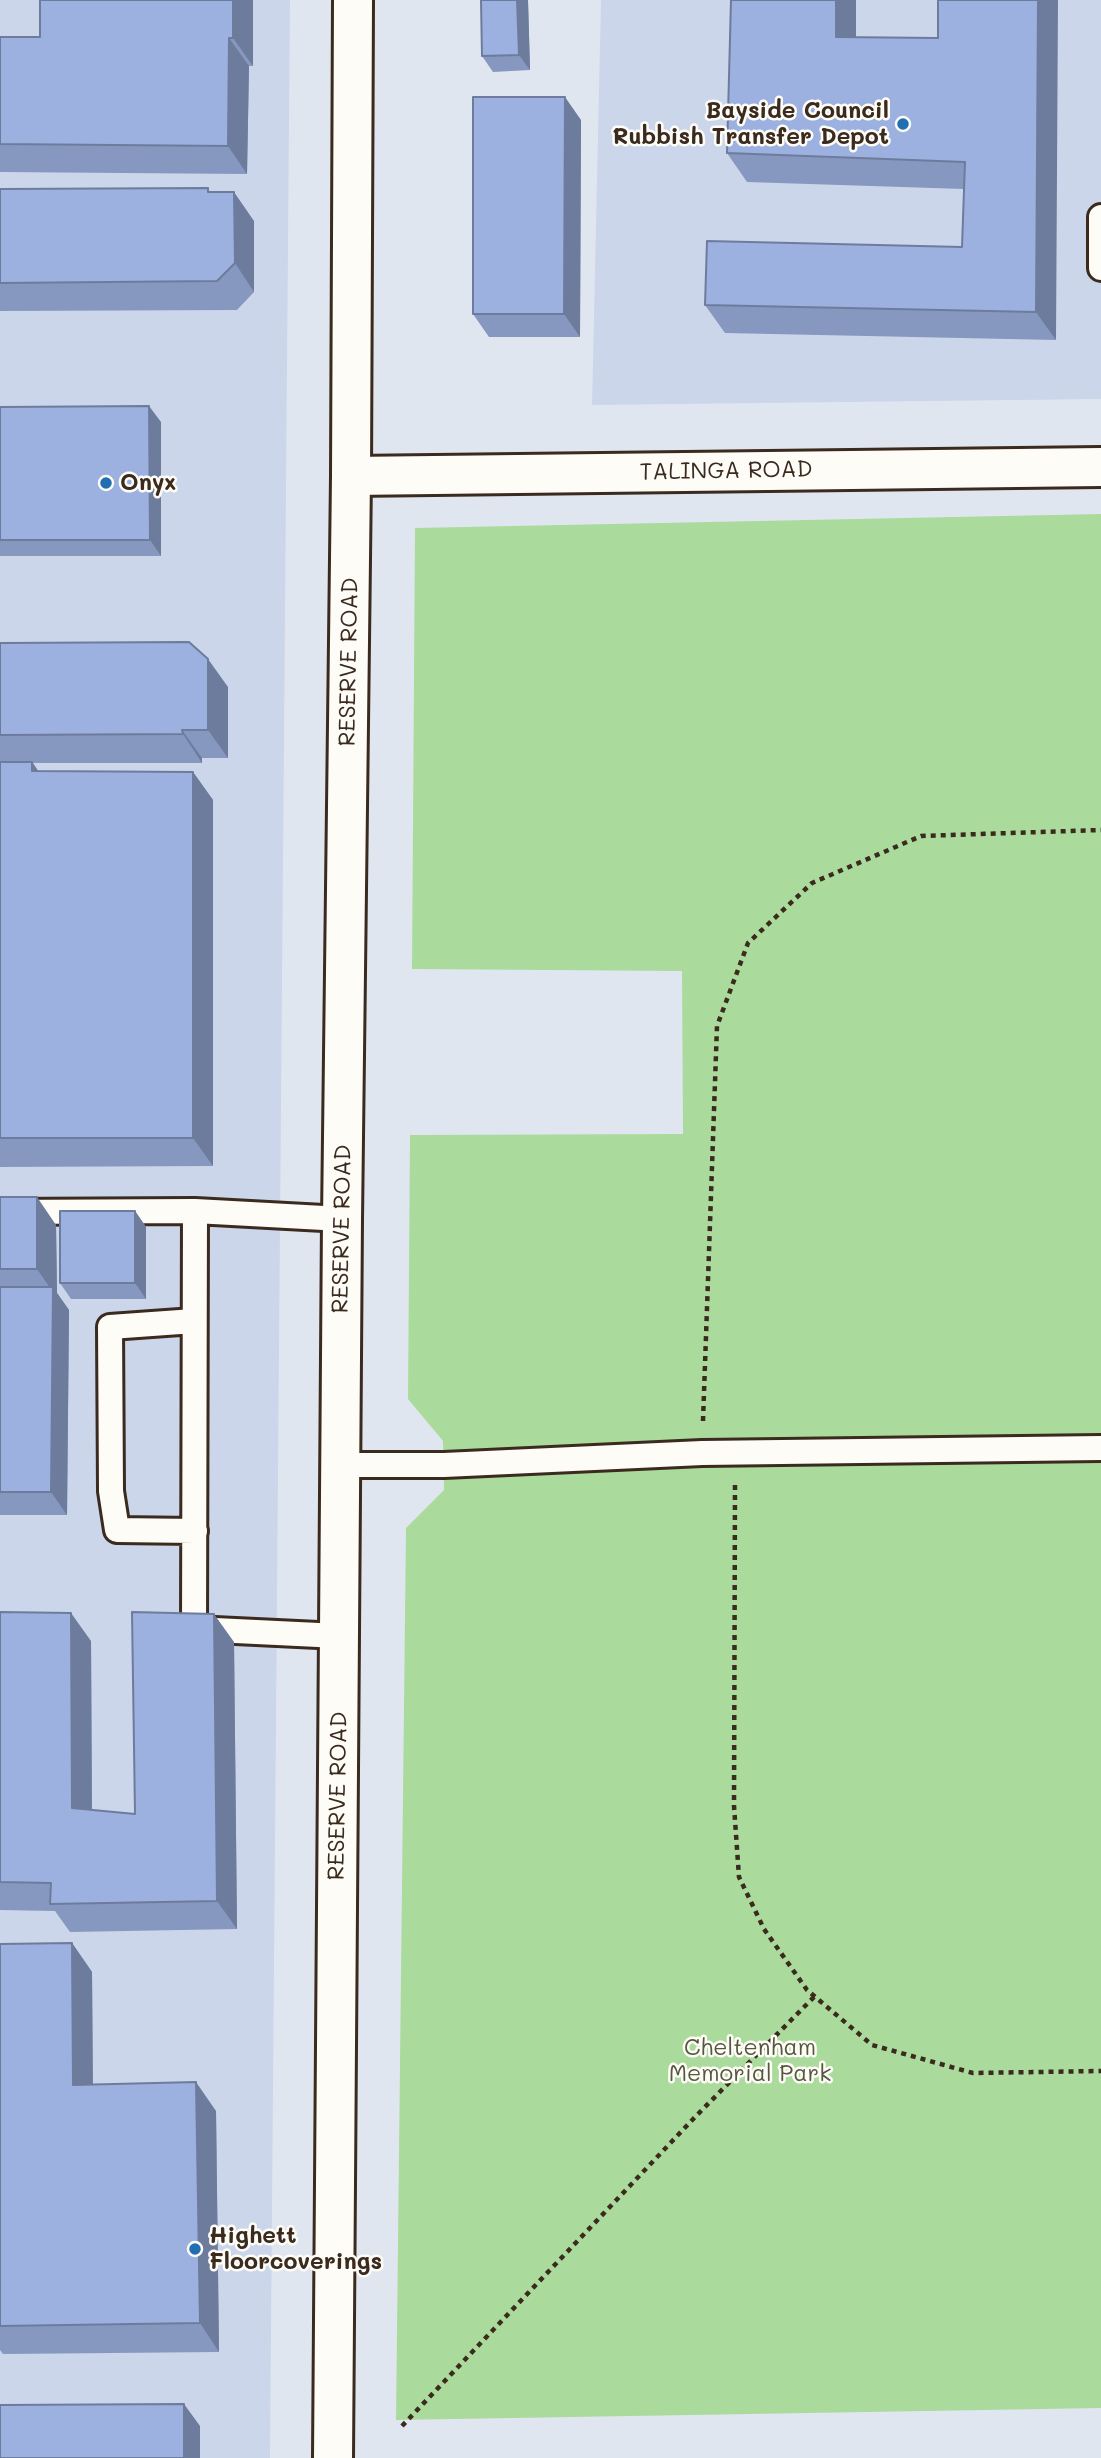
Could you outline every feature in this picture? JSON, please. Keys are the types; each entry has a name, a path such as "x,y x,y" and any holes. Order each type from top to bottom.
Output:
{"street":[{"name":"RESERVE ROAD","path":"333,2458 353,0"},
{"name":"TALINGA ROAD","path":"351,476 1101,467"}],"lane":[{"path":"1101,217 1101,268"},
{"path":"0,1212 195,1211 342,1219"},
{"path":"195,1211 194,1629 339,1636"},
{"path":"194,1321 110,1327 110,1341 111,1491 117,1530 195,1531"},
{"path":"340,1465 444,1465 702,1453 1101,1448"}],"path":[{"path":"702,1453 717,1026 748,943 812,883 921,836 1101,831"},
{"path":"735,1453 734,1806 739,1877 764,1929 807,1990 872,2045 973,2073 1101,2071"},
{"path":"402,2426 697,2115 815,1996"}],"shaded area":[{"path":"0,0 290,0 270,2458 0,2458"},
{"path":"601,0 1101,0 1101,399 592,405"}],"green space":[{"name":"Cheltenham Memorial Park","path":"1101,514 1101,2408 396,2420 406,1528 444,1490 443,1441 408,1399 410,1135 683,1134 682,971 412,969 415,528"}],"building":[{"path":"40,0 233,0 233,38 229,38 228,146 0,144 0,37 40,37"},
{"path":"481,0 517,0 519,55 482,56"},
{"name":"Bayside Council Rubbish Transfer Depot","path":"731,0 836,0 836,37 938,38 938,0 1038,0 1036,312 705,305 707,241 962,247 965,162 727,153"},
{"path":"473,97 565,97 564,314 473,314"},
{"path":"208,188 208,192 234,192 235,263 217,281 0,283 0,189"},
{"path":"149,406 150,540 0,540 0,407"},
{"path":"189,642 208,659 208,730 182,730 183,734 0,735 0,643"},
{"path":"0,762 32,762 32,771 193,772 193,1138 0,1138"},
{"path":"0,1197 37,1197 37,1269 0,1269"},
{"path":"60,1211 135,1211 135,1283 60,1283"},
{"path":"0,1287 53,1287 51,1492 0,1492"},
{"path":"0,1612 71,1613 72,1808 135,1814 132,1612 214,1614 217,1901 50,1904 51,1883 0,1882"},
{"path":"72,1943 73,2085 196,2082 200,2323 0,2326 0,1944"},
{"path":"184,2404 184,2458 0,2458 0,2405"}],"place":[{"name":"Bayside Council Rubbish Transfer Depot","path":"903,124"},
{"name":"Onyx","path":"106,483"},
{"name":"Highett Floorcoverings","path":"195,2249"}]}
